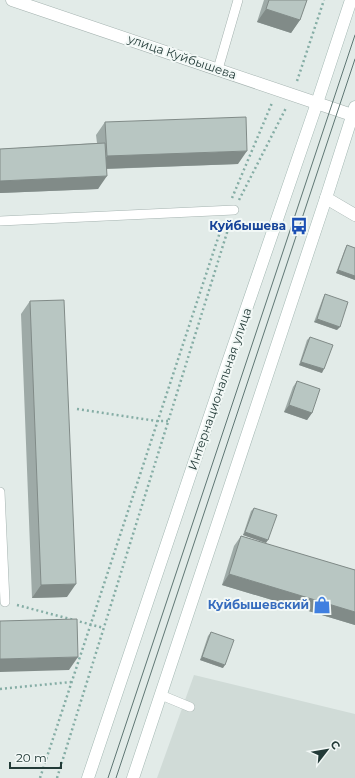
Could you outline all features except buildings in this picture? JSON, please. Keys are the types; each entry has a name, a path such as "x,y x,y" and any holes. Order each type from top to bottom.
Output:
{"main road":[{"name":"улица Куйбышева","path":"12,0 277,90 318,103 354,111"},
{"name":"Интернациональная улица","path":"88,778 226,368 318,103 350,0"},
{"path":"133,778 354,111"},
{"path":"326,198 355,216"}],"lane":[{"path":"218,69 238,0"},
{"path":"0,221 231,210"},
{"path":"0,492 5,602"},
{"path":"161,695 190,707"}],"path":[{"path":"57,778 168,421 231,210 293,95 324,0"},
{"path":"40,778 157,421 231,210 277,90"},
{"path":"77,409 157,421 168,421"},
{"path":"5,602 91,623 104,628"},
{"path":"0,689 71,682"}],"shaded area":[{"path":"194,675 355,714 355,778 157,778"}],"tram line":[{"path":"108,778 355,35"},
{"path":"116,778 355,59"}],"place":[{"name":"Куйбышева","path":"299,226"},
{"name":"Куйбышевский","path":"322,605"}]}
